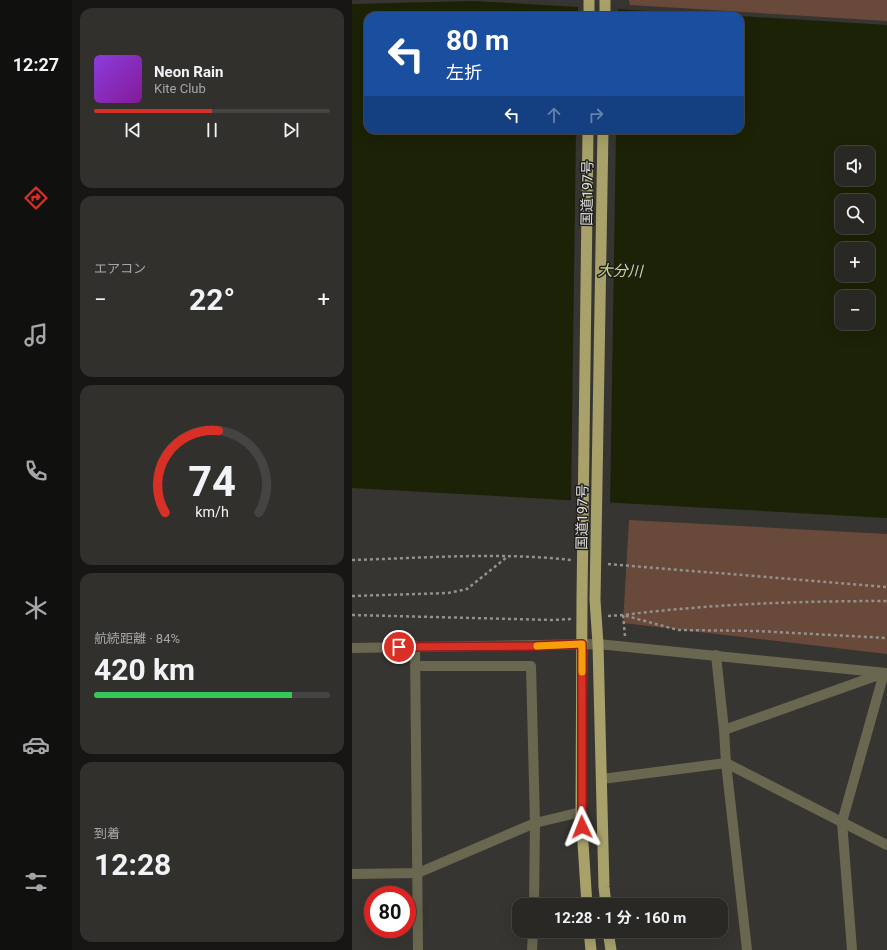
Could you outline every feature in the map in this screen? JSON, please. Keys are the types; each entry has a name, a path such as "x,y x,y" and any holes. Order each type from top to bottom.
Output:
{"highway":[{"path":"589,12 590,0"},
{"path":"604,12 605,0"},
{"name":"国道197号","path":"587,898 581,812 588,134"},
{"name":"国道197号","path":"603,134 595,600 598,644 605,898"},
{"path":"590,938 591,950"},
{"path":"609,938 610,950"}],"street":[{"path":"352,648 598,644 885,673"},
{"path":"415,646 418,950"},
{"path":"716,655 726,763 748,950"},
{"path":"415,666 531,666 535,823 534,898"},
{"path":"724,730 885,673"},
{"path":"852,950 842,822 885,673"},
{"path":"602,779 726,763 887,845"},
{"path":"352,874 418,873 535,823 581,812"},
{"path":"532,950 533,938"}],"path":[{"path":"352,560 460,556 551,558 573,560"},
{"path":"352,596 448,593 467,590 507,557"},
{"path":"602,563 887,588"},
{"path":"623,615 661,610 810,602 887,601"},
{"path":"352,615 552,620"},
{"path":"623,615 678,630 757,631 887,638"},
{"path":"623,615 625,647"}],"shaded area":[{"path":"629,0 887,0 887,21 744,12 630,5"},
{"path":"629,520 887,534 887,654 623,623"}],"water":[{"name":"大分川","path":"473,1 665,12 364,12 364,134 744,134 744,16 887,25 887,518 352,488 352,4"}],"pier":[{"path":"578,5 618,7 618,12 578,12"},
{"path":"576,134 616,134 610,505 571,502"}],"slow traffic":[{"path":"537,646 582,644 582,672"}],"route":[{"path":"399,647 582,644 582,827"}]}
